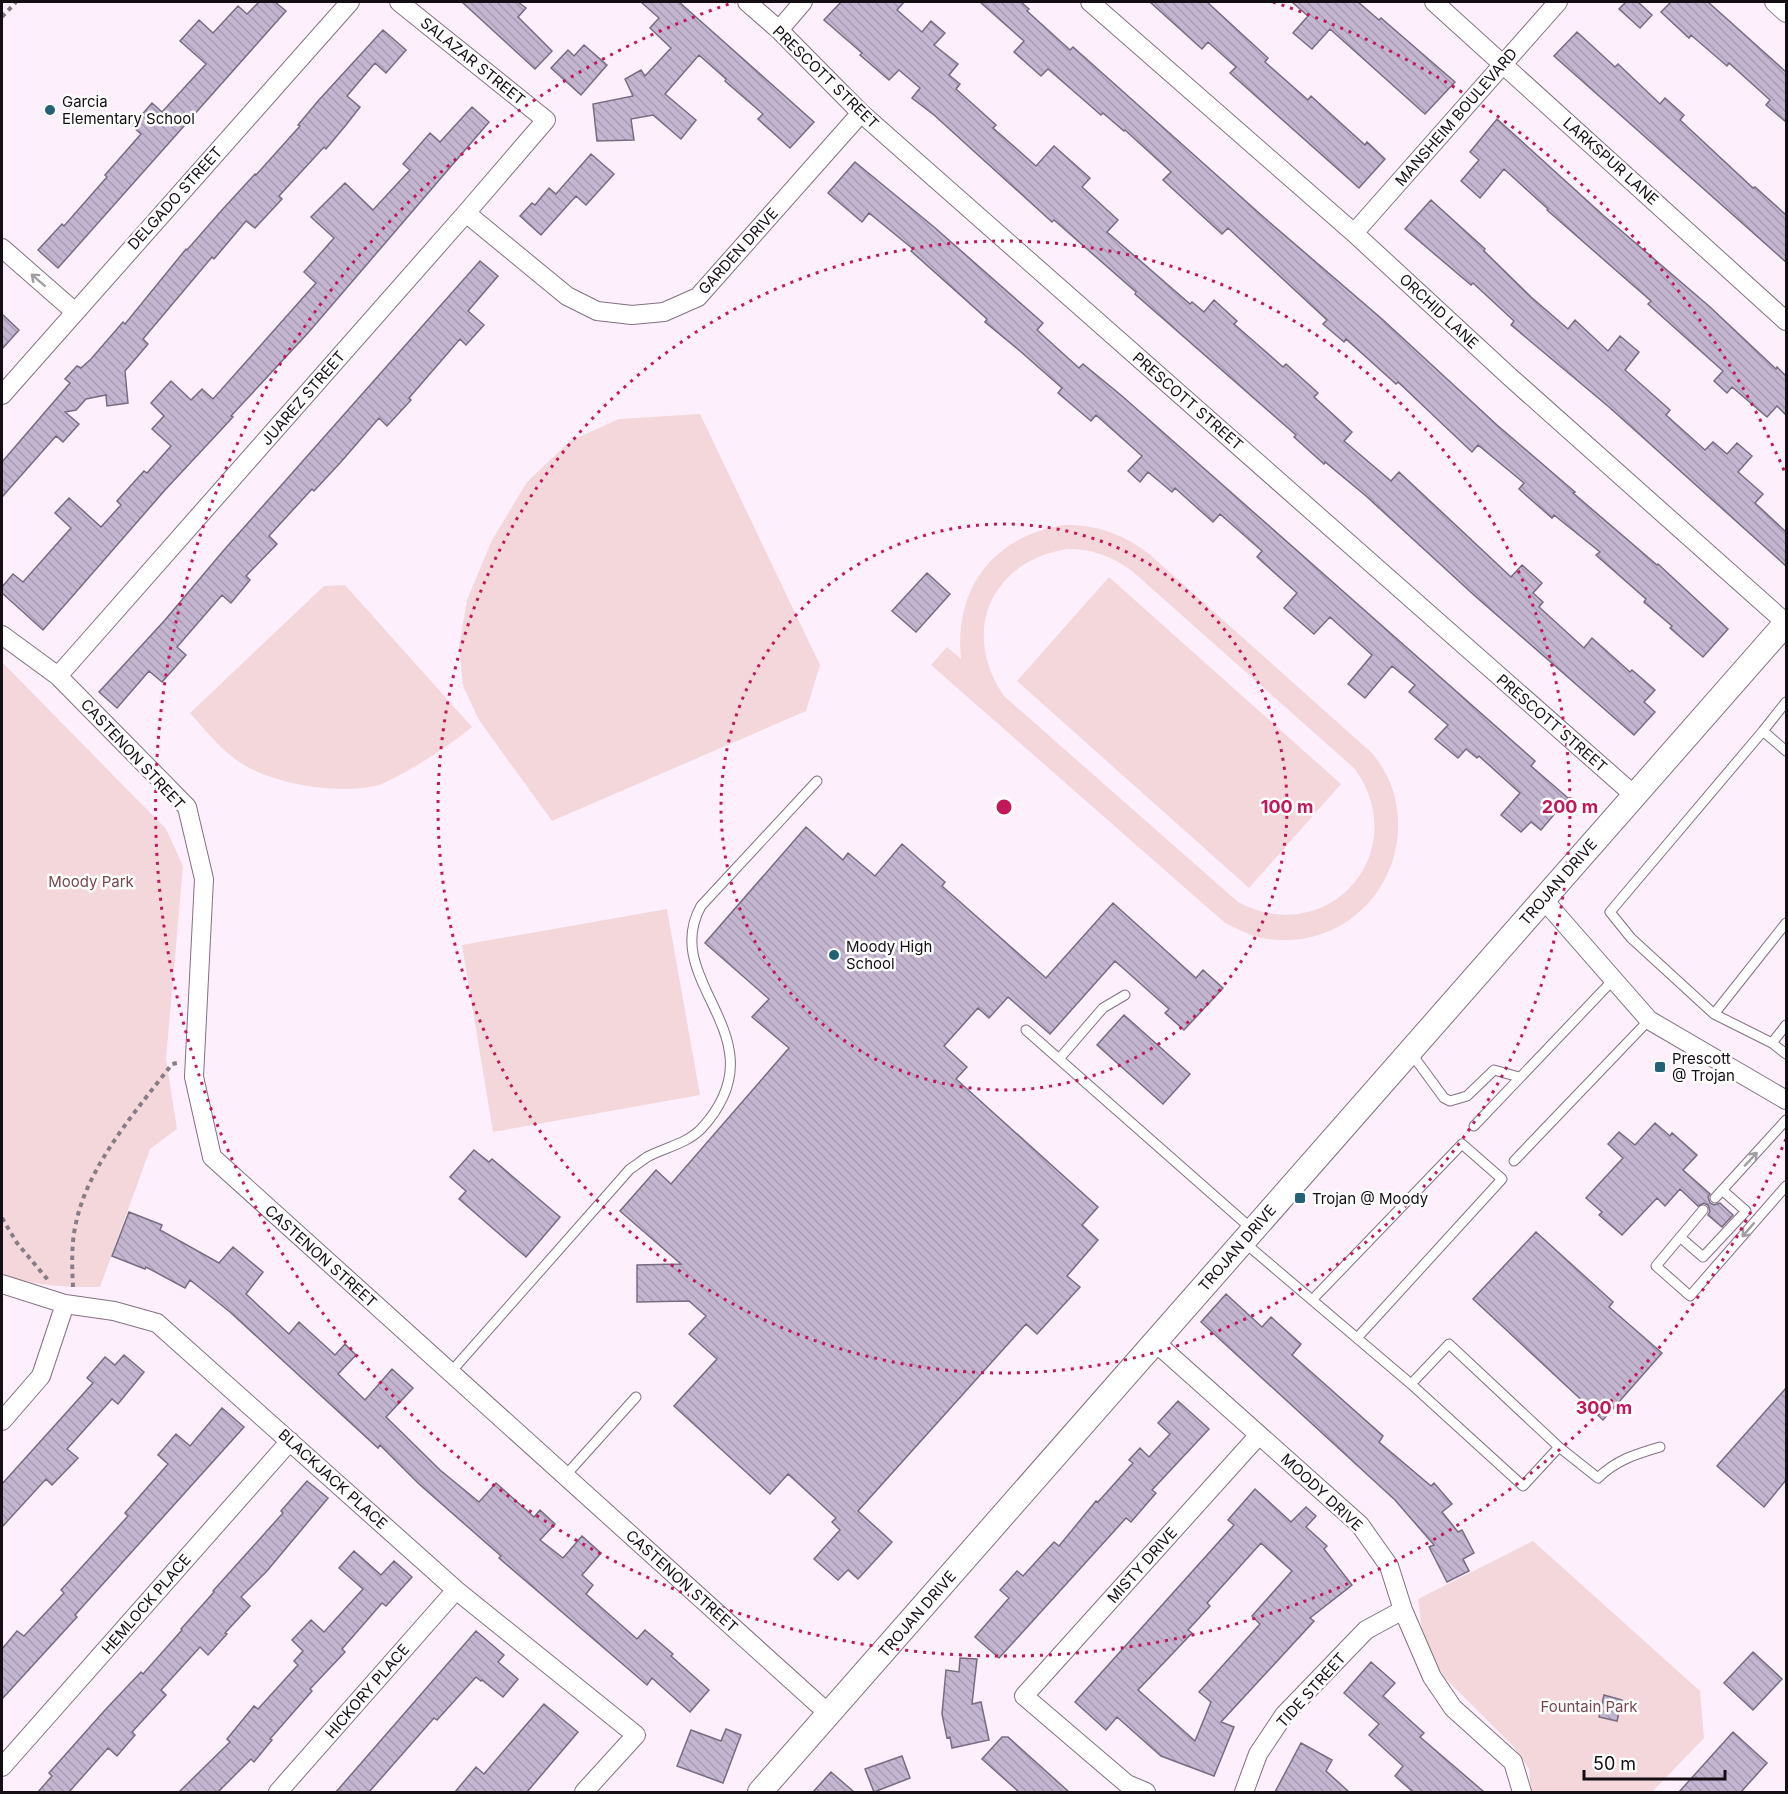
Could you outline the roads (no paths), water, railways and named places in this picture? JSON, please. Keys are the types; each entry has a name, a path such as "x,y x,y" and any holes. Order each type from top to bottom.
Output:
{"street":[{"name":"DELGADO STREET","path":"2,395 350,2"},
{"name":"SALAZAR STREET","path":"399,2 546,120"},
{"name":"PRESCOTT STREET","path":"747,2 779,30 861,113 1634,795"},
{"path":"779,30 803,2"},
{"name":"ORCHID LANE","path":"1090,2 1354,233 1510,377 1786,623"},
{"name":"LARKSPUR LANE","path":"1434,2 1786,321"},
{"name":"MANSHEIM BOULEVARD","path":"1354,233 1558,2"},
{"path":"1774,2 1786,13"},
{"name":"GARDEN DRIVE","path":"466,213 567,296 597,311 632,315 664,312 698,297 861,113"},
{"name":"JUAREZ STREET","path":"58,676 546,120"},
{"path":"2,248 74,311"},
{"name":"TROJAN DRIVE","path":"760,1792 1786,623"},
{"path":"2,635 58,676"},
{"name":"CASTENON STREET","path":"58,676 187,807 204,879 194,1077 212,1157 829,1714"},
{"path":"1543,899 1649,1020 1786,1100"},
{"name":"BLACKJACK PLACE","path":"2,1284 56,1302 114,1311 157,1323 456,1590 636,1734 584,1792"},
{"path":"2,1421 41,1376 56,1302"},
{"name":"MOODY DRIVE","path":"1155,1342 1360,1525 1389,1566 1403,1610 1432,1677 1453,1707 1513,1762 1522,1792"},
{"name":"MISTY DRIVE","path":"1146,1792 1127,1784 1024,1696 1259,1435"},
{"name":"HEMLOCK PLACE","path":"2,1767 290,1441"},
{"name":"HICKORY PLACE","path":"278,1792 456,1590"},
{"name":"TIDE STREET","path":"1244,1792 1258,1754 1284,1715 1366,1630 1403,1610"}],"lane":[{"path":"1786,702 1610,912 1631,938 1714,1014 1772,1043 1786,1054"},
{"path":"1763,731 1786,751"},
{"path":"450,1373 630,1169 649,1156 675,1146 701,1130 720,1103 732,1068 722,1020 697,971 692,949 692,931 696,916 701,906 817,781"},
{"path":"1714,1014 1786,923"},
{"path":"1474,1126 1613,980"},
{"path":"1059,1059 1103,1008 1125,995"},
{"path":"1514,1161 1649,1020"},
{"path":"1772,1043 1786,1025"},
{"path":"1026,1030 1248,1236 1312,1300 1412,1384 1522,1486 1559,1447"},
{"path":"1409,1051 1444,1098 1450,1101 1467,1096 1494,1070 1519,1077"},
{"path":"1715,1198 1786,1120"},
{"path":"1312,1300 1462,1144 1502,1179 1357,1338"},
{"path":"1703,1210 1656,1266 1690,1296 1786,1186"},
{"path":"1680,1237 1703,1257 1746,1211 1722,1190"},
{"path":"1412,1384 1449,1344 1559,1447 1598,1478 1608,1468 1624,1458 1660,1447"},
{"path":"565,1476 636,1397"}],"place":[{"name":"Garcia Elementary School","path":"50,110"},
{"name":"Moody High School","path":"834,955"},
{"name":"Prescott @ Trojan","path":"1660,1067"},
{"name":"Trojan @ Moody","path":"1300,1198"}],"park label":[{"name":"Moody Park","path":"91,881"},
{"name":"Fountain Park","path":"1589,1706"}]}
